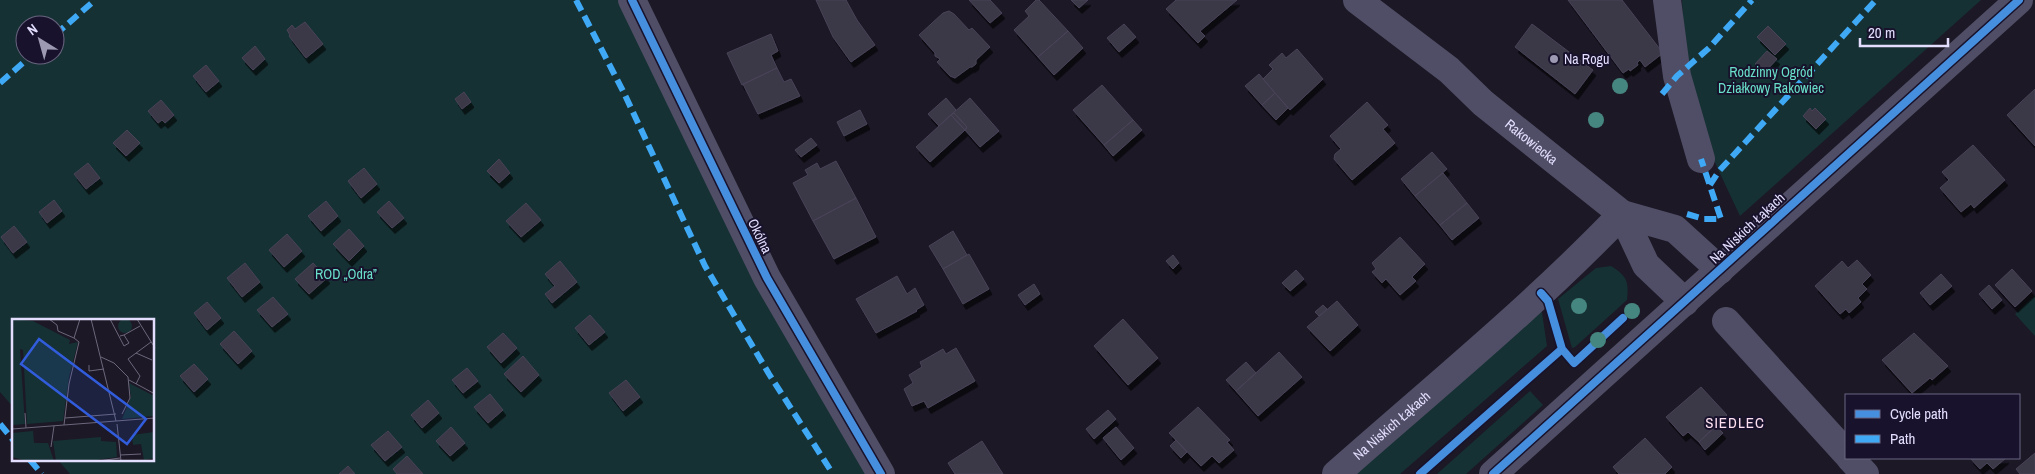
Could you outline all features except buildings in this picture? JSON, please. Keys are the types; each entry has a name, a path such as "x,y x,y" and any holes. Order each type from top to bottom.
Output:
{"street":[{"name":"Okólna","path":"632,0 767,278 881,474"},
{"name":"Rakowiecka","path":"1357,0 1449,70 1483,103 1622,214 1646,265 1685,302"},
{"path":"1667,0 1677,76 1701,159"},
{"name":"Na Niskich Łąkach","path":"1493,474 2019,0"},
{"path":"1622,214 1675,229 1720,270"},
{"name":"Na Niskich Łąkach","path":"1336,474 1545,289 1622,214"},
{"path":"1726,321 1845,452"},
{"path":"1851,459 1865,474"}],"green space":[{"name":"ROD „Odra”","path":"0,0 621,0 869,474 70,474 60,462 155,462 155,319 12,319 12,406 0,392"},
{"name":"Rodzinny Ogród Działkowy Rakowiec","path":"1682,0 1981,0 1740,216 1716,165 1686,76"},
{"path":"1611,266 1621,273 1626,280 1628,288 1627,300 1572,348 1558,299 1596,268"},
{"path":"2035,295 2035,336 2015,314"},
{"path":"1541,306 1547,346 1400,474 1350,474"},
{"path":"1530,391 1543,405 1466,474 1437,474"}],"marked path":[{"path":"65,26 95,0"},
{"path":"576,0 624,93 705,266 769,374 833,474"},
{"path":"1662,94 1677,76 1709,48 1752,0"},
{"path":"1710,185 1719,171 1876,0"},
{"path":"0,83 21,65"},
{"path":"1687,214 1704,219 1721,219 1701,159"},
{"path":"0,424 12,439"},
{"path":"32,462 42,474"}],"cycle path":[{"path":"632,0 767,278 881,474"},
{"path":"1493,474 2019,0"},
{"path":"1420,474 1562,349 1548,301 1541,293"},
{"path":"1562,349 1574,363 1623,318"}],"place":[{"name":"Na Rogu","path":"1554,59"}],"district":[{"name":"SIEDLEC","path":"1735,423"}]}
